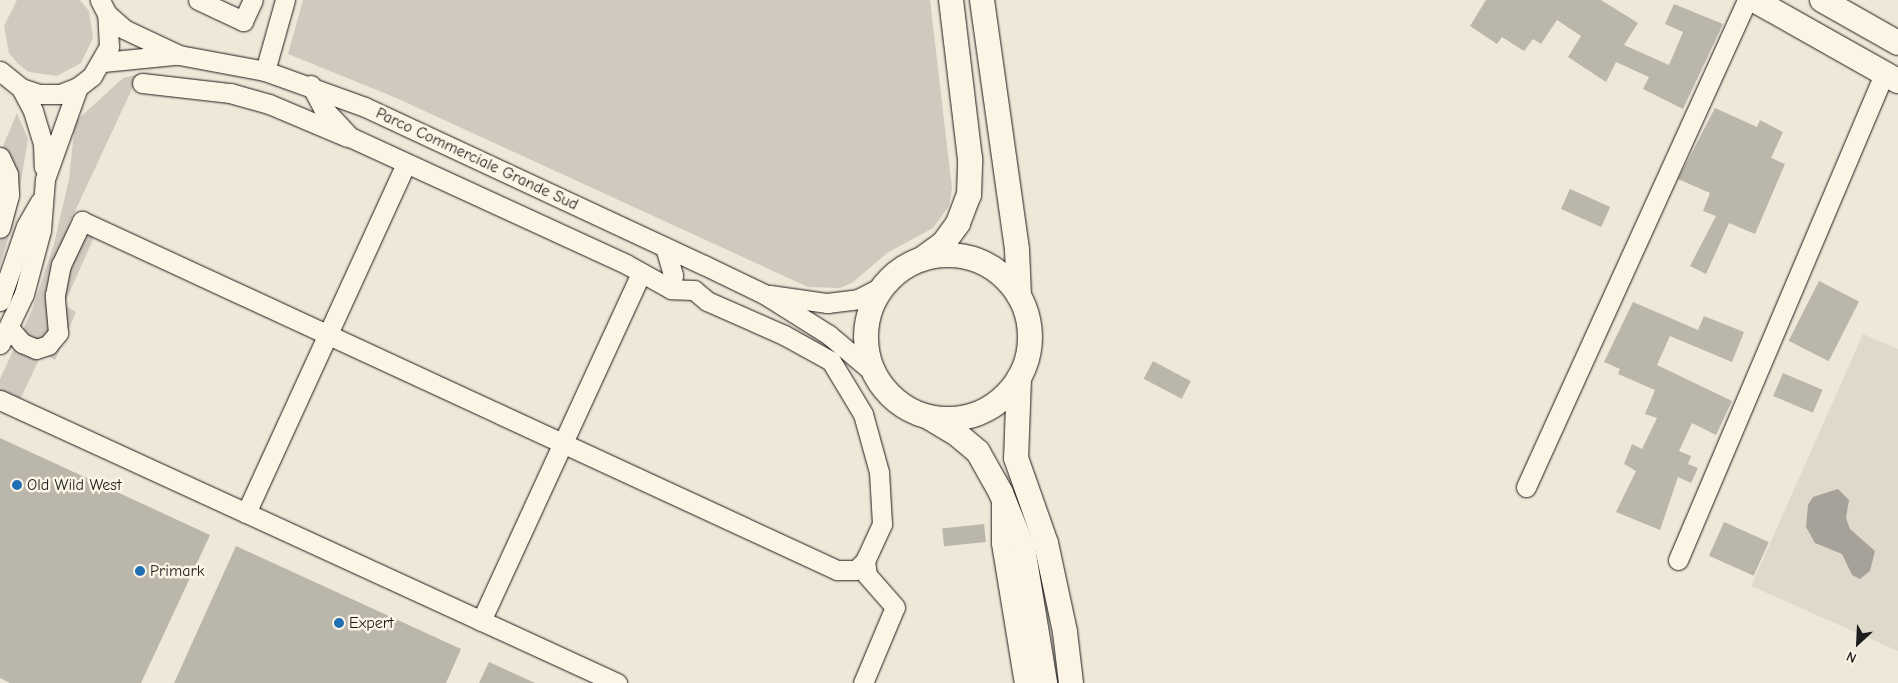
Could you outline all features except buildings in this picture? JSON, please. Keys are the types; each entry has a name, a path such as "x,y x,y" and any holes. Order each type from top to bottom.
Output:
{"main road":[{"path":"951,0 970,158 968,195 948,237 922,259 901,270 883,286 872,306 866,327 866,350 873,372 886,391 904,407 926,416 958,434 978,452 1001,493 1023,548 1045,683"},
{"path":"982,0 1018,250 1019,296 1030,337 1019,378 1016,458 1046,543 1065,632 1071,683"},
{"path":"1754,0 1891,77"},
{"path":"1822,0 1898,43"},
{"path":"922,259 950,255 977,261 1001,275 1019,296"},
{"path":"926,416 953,419 979,413 1002,399 1019,378"}],"street":[{"path":"198,0 243,21 253,0"},
{"path":"265,71 285,0"},
{"path":"1526,487 1747,0"},
{"path":"0,71 21,88 40,94 60,94 78,87 103,62 110,30 104,7"},
{"name":"Parco Commerciale Grande Sud","path":"104,7 124,29 180,55 265,71 312,85 704,265 764,294 829,335 873,372"},
{"name":"Parco Commerciale Grande Sud","path":"103,62 180,55"},
{"path":"1678,560 1891,77"},
{"path":"78,87 45,179 40,201 41,230 24,294 5,336 36,349 48,345 58,333 55,295 61,266 82,221 327,336 837,570 856,570 866,561 882,524 879,472 863,414 831,361 784,335 707,301 694,290 671,289 640,275 626,264 350,138 270,104 230,93 142,83"},
{"path":"312,85 323,108 350,138"},
{"path":"21,88 33,111 42,143 45,179"},
{"path":"0,157 8,174 9,196 0,228"},
{"path":"246,513 406,164"},
{"path":"0,301 26,226 40,201"},
{"path":"665,247 673,275 671,289"},
{"path":"694,290 704,265"},
{"path":"481,621 640,275"},
{"name":"Parco Commerciale Grande Sud","path":"764,294 827,304 858,299 883,286"},
{"path":"0,400 617,683"},
{"path":"1001,493 1001,543 1024,683"},
{"path":"863,683 894,607 867,575 866,561"}],"shaded area":[{"path":"17,0 80,0 89,11 93,38 81,63 57,76 29,72 18,64 9,53 4,26"},
{"path":"303,0 930,0 952,188 949,206 933,228 887,253 852,283 840,288 808,287 394,97 288,54"},
{"path":"139,74 69,224 94,237 64,305 76,312 55,360 42,353 19,402 0,393 0,379 32,310 54,244 69,179 75,122 123,78"},
{"path":"17,113 28,139 16,211 0,266 0,153"},
{"path":"1863,334 1898,349 1898,651 1751,586"},
{"path":"1838,489 1849,500 1846,518 1850,529 1875,551 1870,571 1860,579 1852,575 1842,554 1815,543 1806,527 1808,505 1813,497"}],"place":[{"name":"Old Wild West","path":"17,485"},
{"name":"Primark","path":"140,571"},
{"name":"Expert","path":"339,623"}]}
